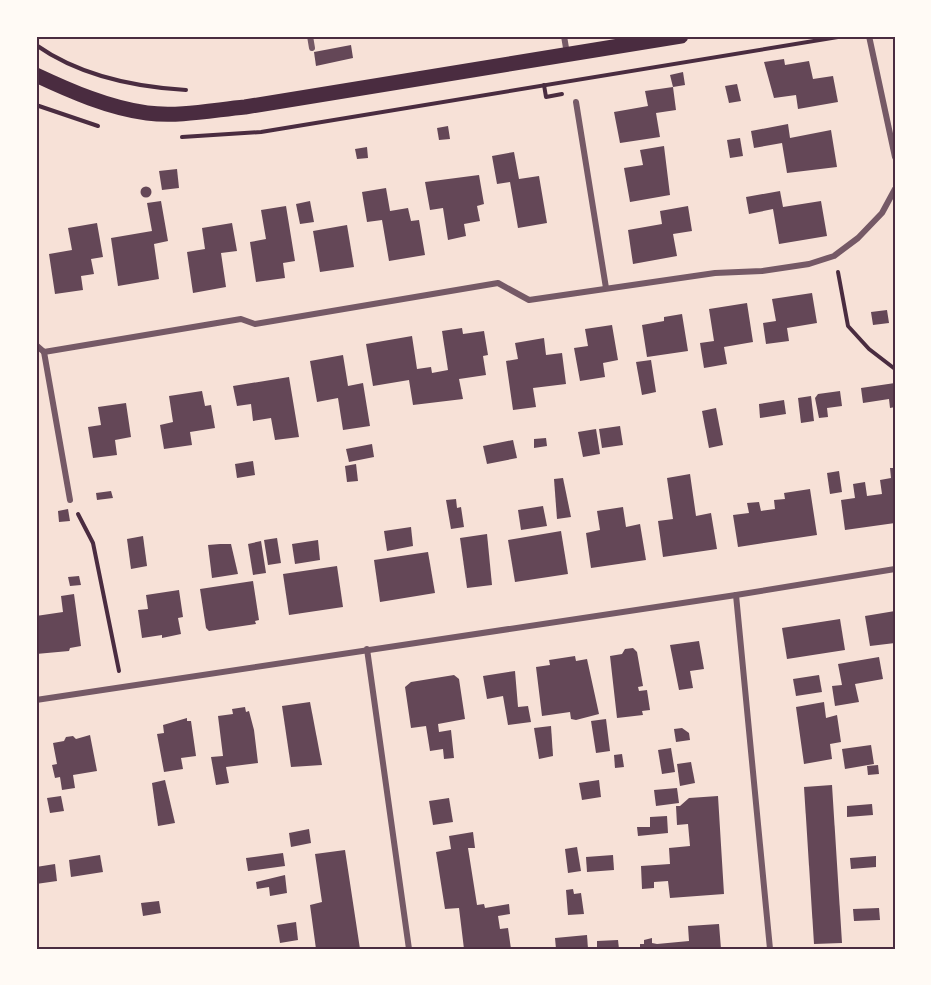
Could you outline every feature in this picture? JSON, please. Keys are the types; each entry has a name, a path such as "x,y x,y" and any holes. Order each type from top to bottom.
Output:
{"main road":[{"path":"36,75 105,102 147,113 190,113 245,107 681,36"}],"street":[{"path":"310,36 312,48"},
{"path":"564,36 567,55"},
{"path":"869,36 895,154"},
{"path":"576,102 606,288"},
{"path":"44,352 241,319 255,324 498,283 529,300 715,273 762,271 809,264 834,256 858,238 882,213 895,189"},
{"path":"36,345 44,352 70,500"},
{"path":"36,700 895,569"},
{"path":"736,595 770,949"},
{"path":"367,649 409,949"}],"path":[{"path":"36,45 73,65 108,78 137,85 190,90"},
{"path":"834,256 848,326 869,349 895,369"},
{"path":"70,500 93,543 122,687"}],"building":[{"path":"351,45 353,58 316,66 314,52"},
{"path":"784,59 785,65 809,61 813,79 833,76 838,102 798,109 796,95 774,98 764,62"},
{"path":"683,72 685,85 673,87 670,75"},
{"path":"737,84 741,101 729,103 725,86"},
{"path":"673,87 676,110 656,113 660,137 620,143 614,112 648,106 645,91"},
{"path":"788,124 790,138 831,130 837,167 787,173 782,143 754,148 751,131"},
{"path":"448,126 450,139 439,140 437,128"},
{"path":"740,138 743,156 730,158 727,140"},
{"path":"664,146 670,195 630,202 624,168 643,165 640,150"},
{"path":"367,147 368,158 357,159 355,149"},
{"path":"514,152 519,179 539,176 547,223 518,228 510,182 497,184 492,156"},
{"path":"177,169 179,188 162,190 159,171"},
{"path":"479,175 484,204 477,206 480,221 464,224 466,236 448,240 443,208 430,210 425,182"},
{"path":"146,186 152,192 146,198 140,192"},
{"path":"386,188 390,211 408,208 411,221 419,220 425,255 389,261 382,220 367,222 362,192"},
{"path":"780,191 783,207 821,201 827,236 779,244 773,209 749,214 746,197"},
{"path":"161,201 168,241 154,244 159,279 118,286 111,238 152,231 147,203"},
{"path":"310,201 314,222 300,224 296,204"},
{"path":"286,206 295,261 283,263 285,278 256,282 250,242 266,239 261,210"},
{"path":"688,206 692,231 673,234 677,256 633,264 628,230 662,224 660,211"},
{"path":"97,223 103,257 91,259 94,274 81,276 83,290 55,294 49,254 72,250 68,228"},
{"path":"232,223 237,251 221,253 226,287 193,293 187,252 205,249 202,228"},
{"path":"347,225 354,267 320,272 313,231"},
{"path":"812,293 817,323 787,328 789,341 766,344 763,323 776,321 772,299"},
{"path":"747,303 753,342 724,347 727,364 704,368 700,343 714,341 709,309"},
{"path":"887,310 889,323 873,325 871,312"},
{"path":"682,314 688,351 647,357 642,325 664,321 664,317"},
{"path":"612,325 618,360 603,363 605,377 580,381 574,348 588,346 585,329"},
{"path":"462,328 463,334 484,331 488,355 483,356 486,375 459,379 463,399 413,405 409,380 373,386 366,344 412,336 417,369 431,367 432,373 448,370 442,331"},
{"path":"544,338 546,355 562,353 566,384 533,388 536,407 513,410 506,361 518,359 515,343"},
{"path":"343,355 348,386 363,383 370,426 343,430 338,398 317,402 310,361"},
{"path":"651,360 656,392 642,395 636,362"},
{"path":"289,377 299,437 275,440 271,418 253,421 251,404 237,406 233,386"},
{"path":"895,383 895,407 890,408 889,399 863,403 861,388"},
{"path":"202,391 205,406 211,405 215,428 190,432 192,445 164,449 160,425 173,422 169,396"},
{"path":"840,391 842,406 827,408 828,417 819,418 815,398 818,394"},
{"path":"811,396 814,421 801,423 798,398"},
{"path":"784,400 786,414 760,418 759,404"},
{"path":"126,403 131,437 115,440 117,455 93,458 88,427 101,425 98,407"},
{"path":"716,408 723,445 709,448 702,411"},
{"path":"620,426 623,445 602,448 599,429"},
{"path":"596,429 600,454 583,457 578,432"},
{"path":"546,438 547,446 534,448 534,439"},
{"path":"513,440 517,458 487,464 483,446"},
{"path":"372,444 374,457 349,462 346,449"},
{"path":"253,461 255,475 237,478 235,464"},
{"path":"356,464 358,481 347,482 345,466"},
{"path":"890,468 895,468 895,523 845,530 841,500 855,498 853,484 865,482 867,496 882,494 880,480 891,478"},
{"path":"839,471 842,492 830,494 827,473"},
{"path":"690,474 696,516 711,513 717,549 663,557 658,521 673,519 667,478"},
{"path":"563,478 571,517 557,519 554,479"},
{"path":"810,489 817,535 738,547 733,515 749,513 747,503 759,502 761,511 775,509 774,500 785,499 784,493"},
{"path":"111,491 113,498 97,500 96,493"},
{"path":"456,499 457,508 461,507 464,527 451,529 446,500"},
{"path":"543,506 547,526 521,530 518,510"},
{"path":"623,507 626,527 640,524 646,560 591,568 586,533 600,530 597,511"},
{"path":"68,509 70,521 59,522 58,511"},
{"path":"411,527 413,546 387,551 384,531"},
{"path":"561,531 568,574 515,582 508,540"},
{"path":"487,534 492,585 467,588 460,538"},
{"path":"143,536 147,566 131,569 127,539"},
{"path":"277,538 281,563 268,565 264,540"},
{"path":"318,540 320,560 295,564 292,544"},
{"path":"261,541 266,573 253,575 248,544"},
{"path":"231,544 238,574 212,578 208,545"},
{"path":"428,552 435,593 380,602 374,560"},
{"path":"337,566 343,607 289,615 283,574"},
{"path":"79,576 81,585 70,586 68,577"},
{"path":"253,581 259,620 255,621 256,624 209,631 206,628 200,589"},
{"path":"179,590 183,617 178,618 181,634 162,638 162,635 142,638 138,610 148,609 146,595"},
{"path":"74,594 81,646 70,648 69,651 36,654 36,616 63,612 61,596"},
{"path":"895,611 895,643 870,646 865,616"},
{"path":"840,619 845,650 787,659 782,628"},
{"path":"699,641 704,669 690,671 693,688 679,690 670,645"},
{"path":"633,648 637,652 643,686 638,687 639,691 647,690 650,710 642,711 643,715 617,718 610,656 622,654 625,649"},
{"path":"575,656 576,661 587,659 599,714 576,720 571,719 570,712 542,716 536,667 550,665 549,660"},
{"path":"879,657 883,679 855,684 859,702 835,706 832,686 842,685 838,664"},
{"path":"515,671 518,707 528,706 531,722 508,725 503,696 487,699 483,676"},
{"path":"454,675 459,679 465,719 438,724 439,732 451,730 454,758 444,759 443,749 430,751 426,726 411,728 405,687 411,682"},
{"path":"819,675 822,692 796,696 793,679"},
{"path":"310,702 322,765 291,767 282,706"},
{"path":"824,702 826,718 837,715 841,742 830,744 832,759 804,764 796,707"},
{"path":"245,707 246,712 249,711 254,730 258,763 226,767 229,783 216,785 211,757 223,756 218,716 233,714 232,709"},
{"path":"187,718 187,721 191,721 196,756 181,758 183,769 164,772 157,734 164,733 163,725"},
{"path":"606,719 610,751 596,753 591,721"},
{"path":"551,726 553,756 539,759 534,728"},
{"path":"682,728 689,733 690,740 676,742 674,729"},
{"path":"90,735 97,771 73,775 75,788 62,790 60,777 55,778 52,765 57,764 53,743 64,741 66,737 73,736 76,739"},
{"path":"871,745 874,764 845,769 842,749"},
{"path":"671,748 675,772 662,774 658,750"},
{"path":"622,754 624,767 615,768 614,755"},
{"path":"691,762 695,783 680,786 677,764"},
{"path":"878,765 879,774 868,775 867,766"},
{"path":"165,780 175,823 158,826 152,783"},
{"path":"599,780 601,797 582,800 579,783"},
{"path":"832,785 842,943 814,944 804,787"},
{"path":"677,788 679,803 656,806 654,790"},
{"path":"61,796 64,811 50,813 47,798"},
{"path":"718,796 724,894 670,898 668,881 654,882 654,888 642,889 641,866 670,864 669,848 690,846 688,824 677,825 676,806 680,806 689,798"},
{"path":"449,798 453,822 433,825 429,801"},
{"path":"872,804 873,815 847,817 847,806"},
{"path":"667,816 668,833 638,836 637,827 650,827 650,817"},
{"path":"309,829 311,843 291,847 289,833"},
{"path":"473,832 475,848 468,848 477,905 484,904 485,908 509,904 510,914 498,916 500,929 508,928 511,949 464,949 459,908 445,909 436,852 451,849 449,836"},
{"path":"577,847 581,871 568,873 565,849"},
{"path":"345,850 360,949 316,949 310,905 322,902 315,854"},
{"path":"283,853 285,866 248,871 246,858"},
{"path":"100,855 103,872 71,877 69,860"},
{"path":"613,855 614,870 587,872 586,857"},
{"path":"876,856 876,867 851,869 850,858"},
{"path":"55,864 57,881 36,884 36,867"},
{"path":"285,875 287,893 270,896 269,887 257,889 256,882"},
{"path":"573,889 574,894 581,893 584,914 568,915 566,890"},
{"path":"159,901 161,913 143,916 141,903"},
{"path":"879,908 880,920 854,921 853,909"},
{"path":"296,922 298,940 280,943 277,925"},
{"path":"719,924 721,949 640,949 640,944 644,944 644,940 652,938 652,943 657,944 689,941 688,926"},
{"path":"587,935 588,949 556,949 555,938"},
{"path":"618,940 619,949 597,949 597,941"}]}
